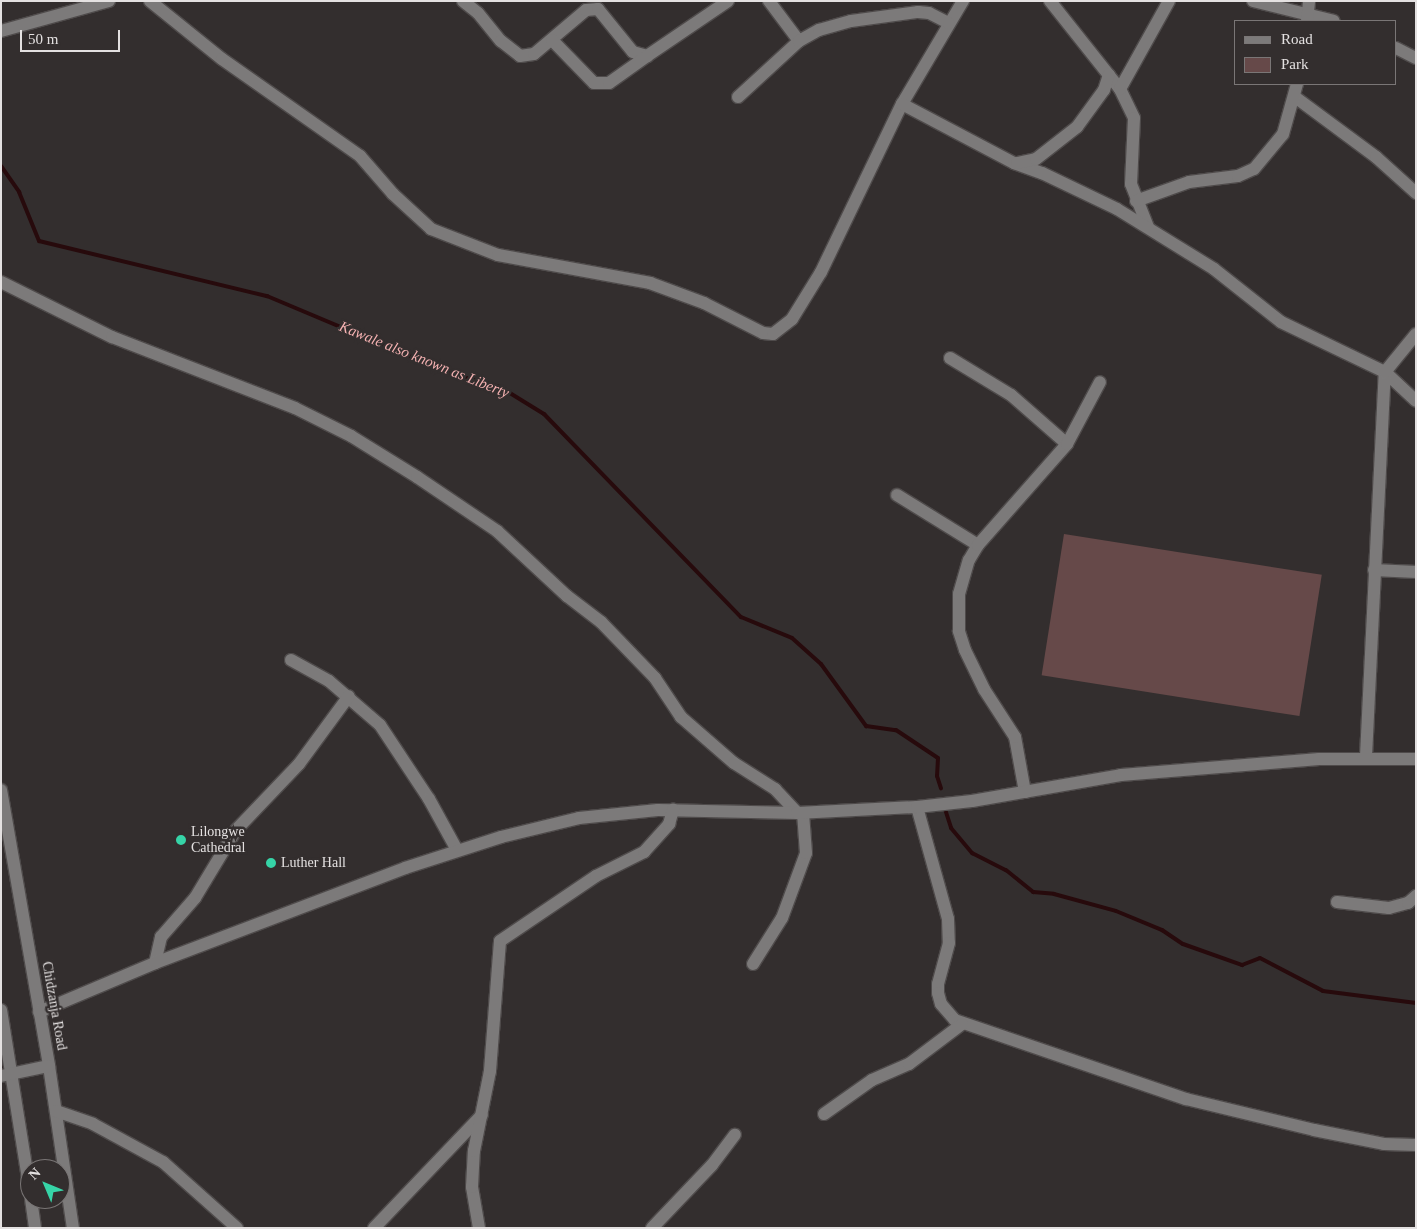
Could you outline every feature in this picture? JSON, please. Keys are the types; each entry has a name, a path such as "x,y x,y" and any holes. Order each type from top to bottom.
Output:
{"street":[{"path":"1,30 109,1"},
{"path":"150,1 222,59 360,156 393,194 430,229 498,255 650,283 704,303 763,333 773,334 782,330 821,272 902,104 948,22 963,1"},
{"path":"463,1 478,13 501,41 520,56 534,54 594,5 633,52 647,56"},
{"path":"552,40 594,83 609,83 728,1"},
{"path":"770,1 799,42"},
{"path":"1050,1 1120,89 1134,118 1130,184 1148,228"},
{"path":"1120,89 1169,1"},
{"path":"1253,1 1307,18 1325,20"},
{"path":"1307,18 1310,1"},
{"path":"738,97 799,42 837,24 918,12 929,13 948,22"},
{"path":"1397,48 1416,58"},
{"path":"1014,163 1036,159 1077,128 1104,90 1108,75"},
{"path":"1136,201 1188,182 1238,176 1254,169 1283,134 1297,85"},
{"path":"1295,97 1376,158 1416,193"},
{"path":"902,104 1014,163 1081,191 1148,228 1214,269 1281,322 1385,372 1416,401"},
{"path":"1,282 112,337 264,395 329,424 389,458 486,522 621,640 655,678 681,717 734,763 775,789 800,813 806,853 782,918 753,964"},
{"path":"1366,756 1385,372 1416,334"},
{"path":"950,358 1012,395 1067,444"},
{"path":"1026,792 1015,736 977,676 959,631 959,594 969,560 978,545 1067,444 1100,382"},
{"path":"897,495 978,545"},
{"path":"1374,570 1416,572"},
{"path":"291,660 349,696 396,745 457,850"},
{"path":"155,963 157,948 166,927 195,898 236,830 299,764 349,696"},
{"path":"39,1012 155,963 457,850 579,818 673,810 800,813 917,807 1026,792 1121,775 1366,756 1416,759"},
{"name":"Chidzanja Road","path":"1,790 49,1066 73,1228"},
{"path":"917,807 948,919 949,943 938,993 947,1014 962,1024 1186,1100 1314,1130 1384,1144 1416,1145"},
{"path":"478,1228 472,1187 474,1151 490,1071 500,941 596,876 644,852 669,824 673,810"},
{"path":"1338,902 1389,908 1399,907 1416,896"},
{"path":"1,1010 7,1075 24,1159"},
{"path":"824,1114 872,1080 909,1064 962,1024"},
{"path":"7,1075 49,1066"},
{"path":"56,1111 93,1124 164,1162 237,1228"},
{"path":"374,1228 482,1115"},
{"path":"652,1228 712,1166 735,1135"},
{"path":"32,1209 35,1228"}],"green space":[{"path":"1064,534 1322,575 1299,716 1042,675"}],"waterway":[{"name":"Kawale also known as Liberty","path":"1,166 19,192 39,241 267,296 455,375 500,387 544,414 741,617 792,638 821,664 866,726 896,730 938,758 937,776 941,788"},
{"name":"Kawale also known as Liberty","path":"945,809 951,828 972,853 1006,870 1033,892 1054,894 1116,911 1162,930 1183,944 1242,965 1260,958 1323,991 1416,1003"}],"place":[{"name":"Lilongwe Cathedral","path":"181,840"},
{"name":"Luther Hall","path":"271,863"}]}
